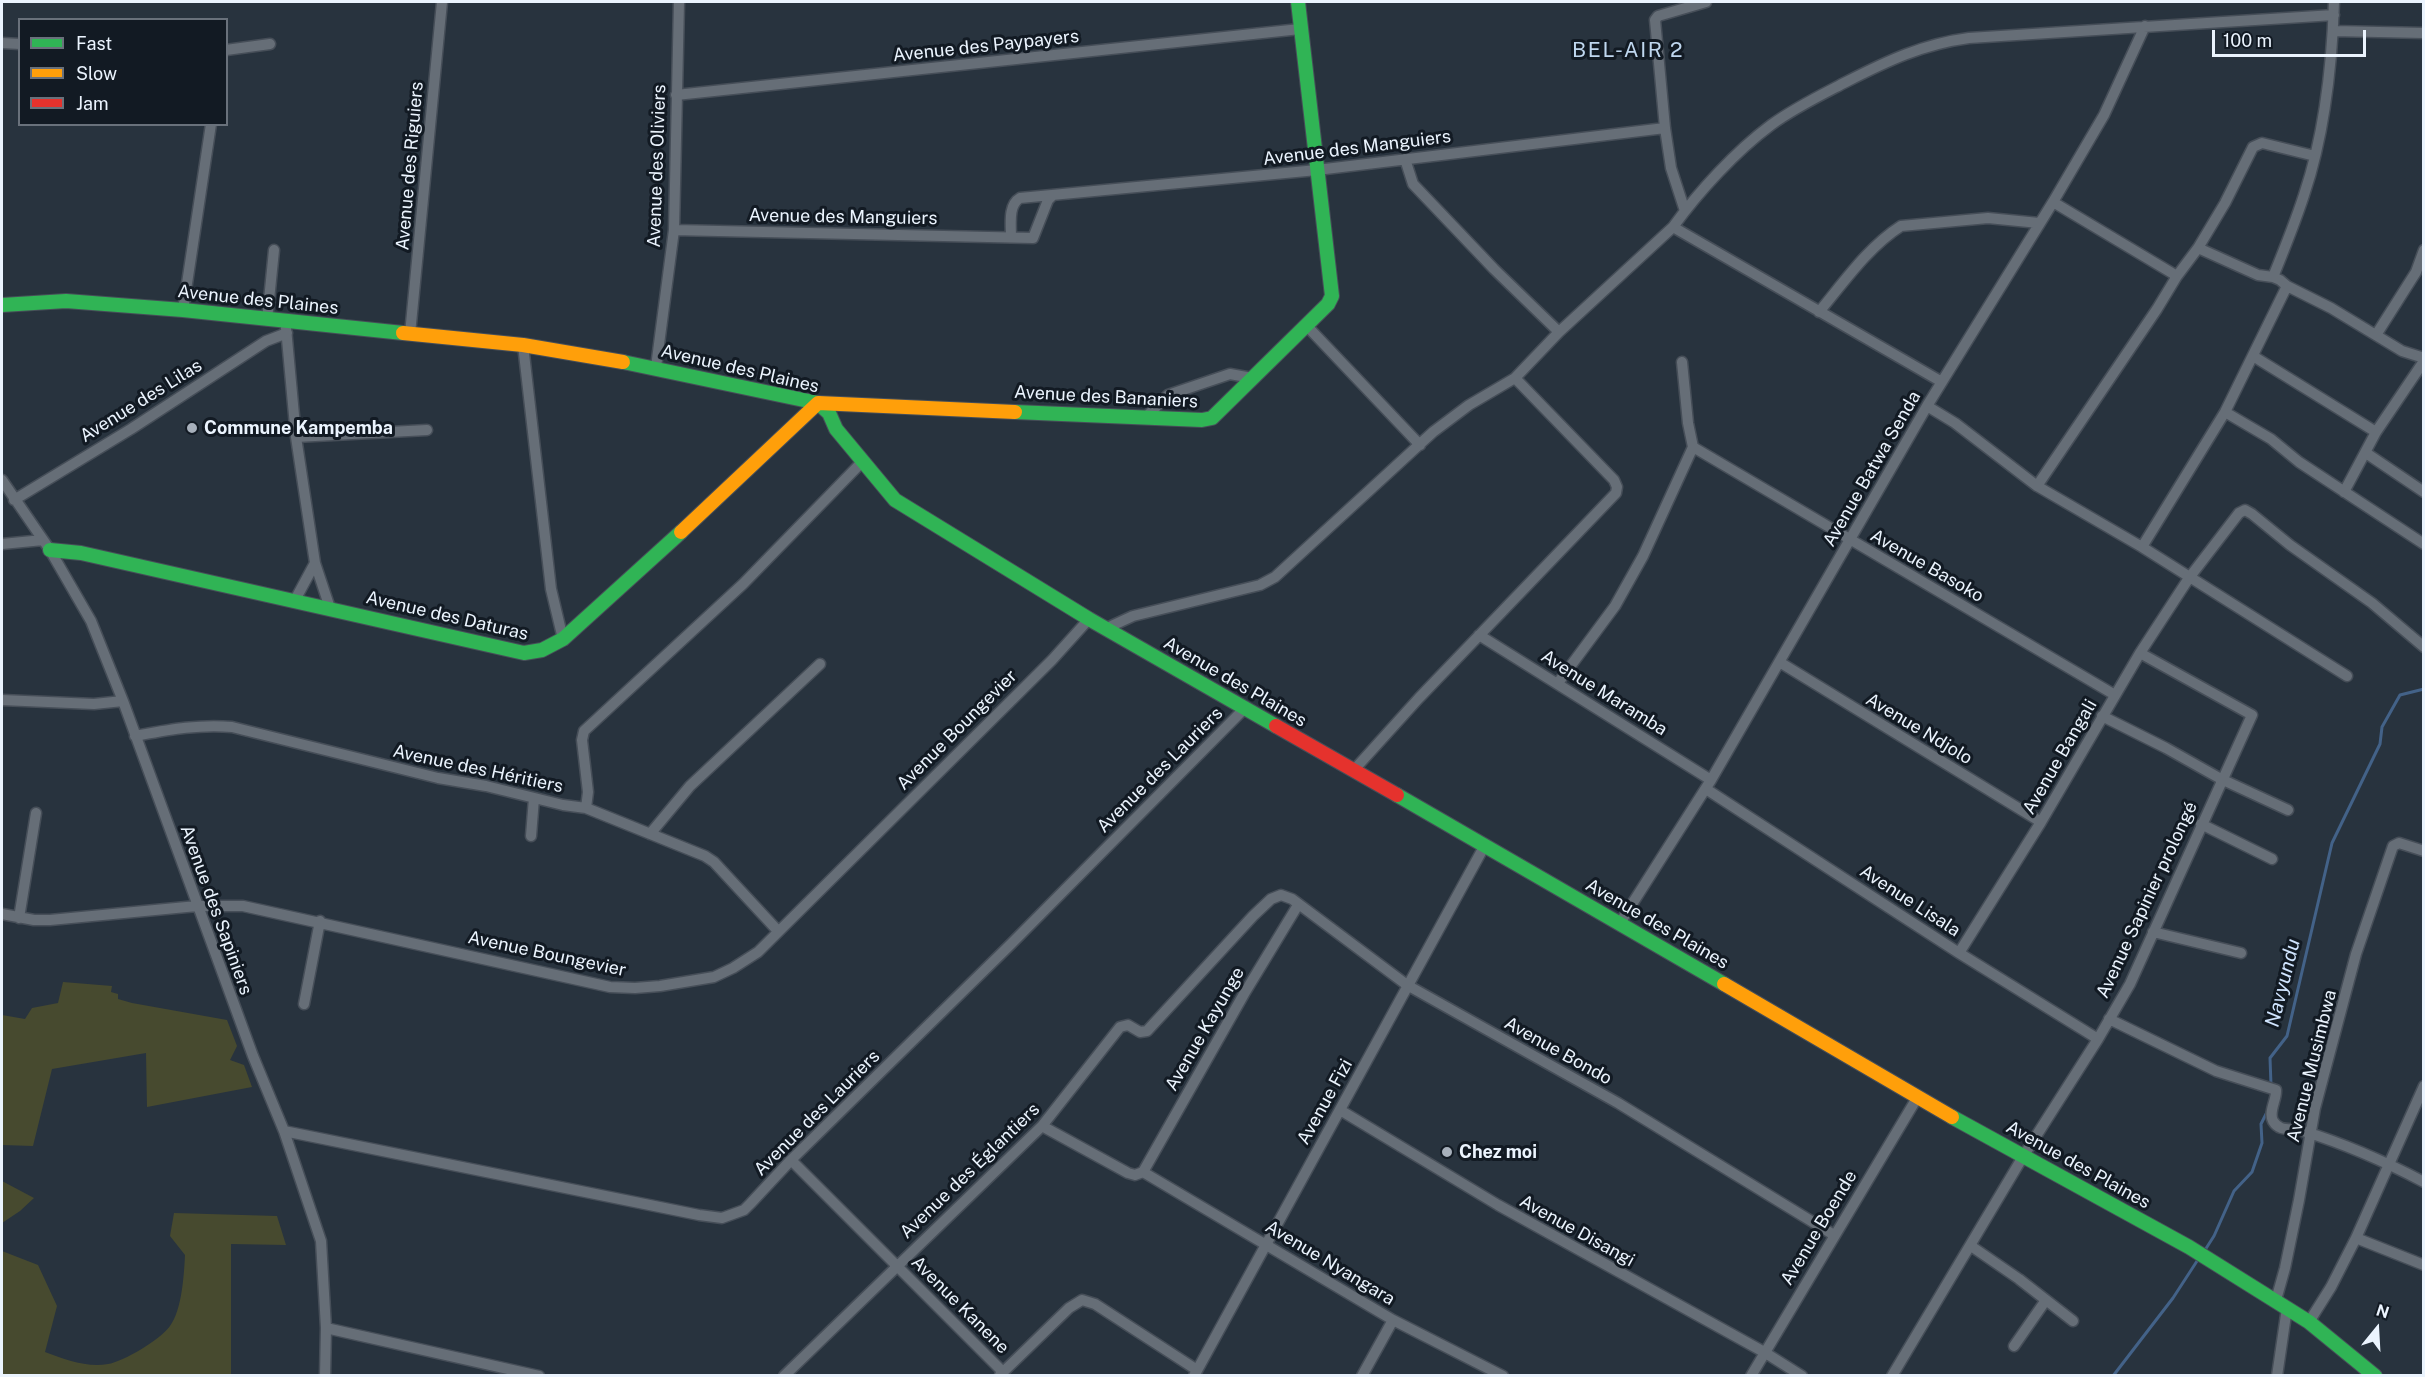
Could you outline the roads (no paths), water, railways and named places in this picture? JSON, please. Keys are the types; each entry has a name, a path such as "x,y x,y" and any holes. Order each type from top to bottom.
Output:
{"street":[{"name":"Avenue des Riguiers","path":"410,334 442,2"},
{"name":"Avenue des Oliviers","path":"656,367 674,230 679,2"},
{"name":"Avenue des Bananiers","path":"818,403 1202,420 1212,418 1328,303 1332,296 1298,2"},
{"path":"1685,211 1671,168 1655,20 1658,16 1706,2"},
{"path":"2273,277 2305,194 2315,156 2329,81 2334,31 2334,2"},
{"path":"1107,628 1133,616 1260,585 1275,577 1420,445 1469,405 1515,378 1559,332 1673,227 1743,148 1772,124 1807,102 1892,58 1950,41 1969,38 2334,15"},
{"name":"Avenue Batwa Senda","path":"1620,923 1781,663 1927,406 2053,202 2103,115 2145,26"},
{"name":"Avenue des Paypayers","path":"676,95 1300,29"},
{"path":"2334,31 2424,33"},
{"path":"2,43 18,44"},
{"path":"228,50 270,44"},
{"path":"183,310 211,126"},
{"name":"Avenue des Manguiers","path":"1011,237 1014,202 1020,198 1317,170 1665,128"},
{"path":"2037,486 2198,248 2225,203 2254,146 2262,143 2315,156"},
{"path":"1405,159 1413,184 1494,269 1559,332"},
{"name":"Avenue des Manguiers","path":"674,230 1034,238 1048,200 1052,196"},
{"path":"2053,202 2177,276"},
{"path":"1819,312 1871,251 1901,226 1988,218 2039,223"},
{"path":"1673,227 1942,382"},
{"path":"2198,248 2258,275 2273,277 2331,308 2402,351 2424,359 2376,432 2344,492"},
{"path":"267,320 274,250"},
{"path":"2376,335 2416,272 2424,250"},
{"path":"2142,547 2225,412 2287,286"},
{"name":"Avenue des Plaines","path":"2,306 66,301 183,310 267,320 286,327 410,334 523,345 656,367 818,403 829,413 836,429 895,500 942,531 1089,619 1620,923 1917,1098 2189,1247 2309,1322 2375,1376"},
{"path":"1306,325 1420,445"},
{"path":"286,327 296,437 315,563 330,608"},
{"name":"Avenue des Lilas","path":"14,500 131,429 286,327"},
{"path":"523,345 551,589 563,639"},
{"path":"2253,356 2376,432"},
{"path":"1558,683 1615,606 1643,556 1693,447 1688,423 1682,362"},
{"path":"1145,417 1168,395 1230,374 1252,378"},
{"path":"1353,771 1479,635 1613,498 1617,487 1614,480 1515,378"},
{"name":"Avenue des Daturas","path":"46,545 330,608 517,653 532,654 543,651 563,639 627,584 818,403"},
{"path":"1927,406 1955,423 2037,486 2142,547 2347,675"},
{"path":"2225,412 2271,439 2299,462 2424,544"},
{"path":"296,437 427,430"},
{"name":"Avenue Basoko","path":"1693,447 2115,695"},
{"path":"2366,453 2424,492"},
{"path":"586,808 588,792 582,740 584,731 743,584 862,462"},
{"name":"Avenue des Sapiniers","path":"2,480 83,603 123,701 253,1056 284,1131 321,1241 326,1328 325,1376"},
{"name":"Avenue Bangali","path":"1959,953 2041,822 2140,653 2189,578 2234,519 2245,510 2372,603 2424,647"},
{"path":"2,544 46,545"},
{"path":"295,600 315,563"},
{"name":"Avenue Boungevier","path":"2,914 20,918 81,918 197,906 243,906 320,921 610,987 660,986 714,977 758,952 1052,660 1089,619"},
{"name":"Avenue Maramba","path":"1479,635 1558,683 1708,784"},
{"name":"Avenue Sapinier prolongé","path":"1892,1376 2024,1155 2130,984 2252,715 2140,653"},
{"name":"Avenue Ndjolo","path":"1781,663 2041,822"},
{"path":"650,834 690,786 820,664"},
{"path":"2,700 94,704 123,701"},
{"name":"Avenue des Lauriers","path":"284,1131 687,1213 722,1218 744,1210 1245,708"},
{"path":"2102,716 2221,779 2288,810"},
{"name":"Avenue des Héritiers","path":"135,736 208,725 232,727 390,767 563,806 586,808 695,850 714,862 778,931"},
{"name":"Avenue Lisala","path":"1708,784 1959,953 2098,1039"},
{"path":"531,836 534,798"},
{"path":"20,918 36,813"},
{"path":"2201,824 2272,859"},
{"name":"Avenue Musimbwa","path":"2277,1376 2285,1268 2315,1108 2356,954 2395,843 2424,851"},
{"name":"Avenue Fizi","path":"1196,1373 1485,845"},
{"name":"Avenue Bondo","path":"1271,899 1281,895 1292,899 1407,985 1618,1103 1834,1235"},
{"name":"Avenue des Églantiers","path":"784,1376 1042,1126 1120,1027 1128,1024 1140,1032 1147,1031 1212,958 1271,899"},
{"name":"Avenue Kayunge","path":"1143,1172 1244,994 1298,905"},
{"path":"304,1004 320,921"},
{"path":"2152,932 2241,953"},
{"path":"2109,1019 2216,1071 2271,1088 2277,1092 2272,1112 2274,1122 2284,1130 2295,1129 2311,1133 2355,1148 2424,1182"},
{"path":"2309,1322 2331,1287 2356,1238 2424,1086"},
{"name":"Avenue Boende","path":"1751,1376 1917,1098"},
{"name":"Avenue Disangi","path":"1340,1110 1498,1205 1764,1352 1802,1376"},
{"name":"Avenue Nyangara","path":"1042,1126 1128,1173 1135,1175 1143,1172 1393,1320 1503,1376"},
{"name":"Avenue Kanene","path":"791,1161 897,1265 1002,1374"},
{"path":"2356,1238 2424,1266"},
{"path":"1971,1246 2073,1321"},
{"path":"1002,1374 1069,1308 1082,1300 1088,1300 1196,1373"},
{"path":"2014,1346 2046,1300"},
{"path":"1362,1376 1393,1320"},
{"path":"326,1328 539,1376"}],"waterway":[{"name":"Navyundu","path":"2271,1085 2270,1058 2287,1036 2332,843 2380,744 2382,727 2400,695 2424,689"},
{"name":"Navyundu","path":"2205,1250 2214,1236 2234,1191 2252,1172 2262,1143 2261,1124 2267,1112"},
{"name":"Navyundu","path":"2113,1376 2173,1298 2199,1258"}],"place":[{"name":"Commune Kampemba","path":"192,428"},
{"name":"Chez moi","path":"1447,1152"}],"district":[{"name":"BEL-AIR 2","path":"1628,51"}]}
